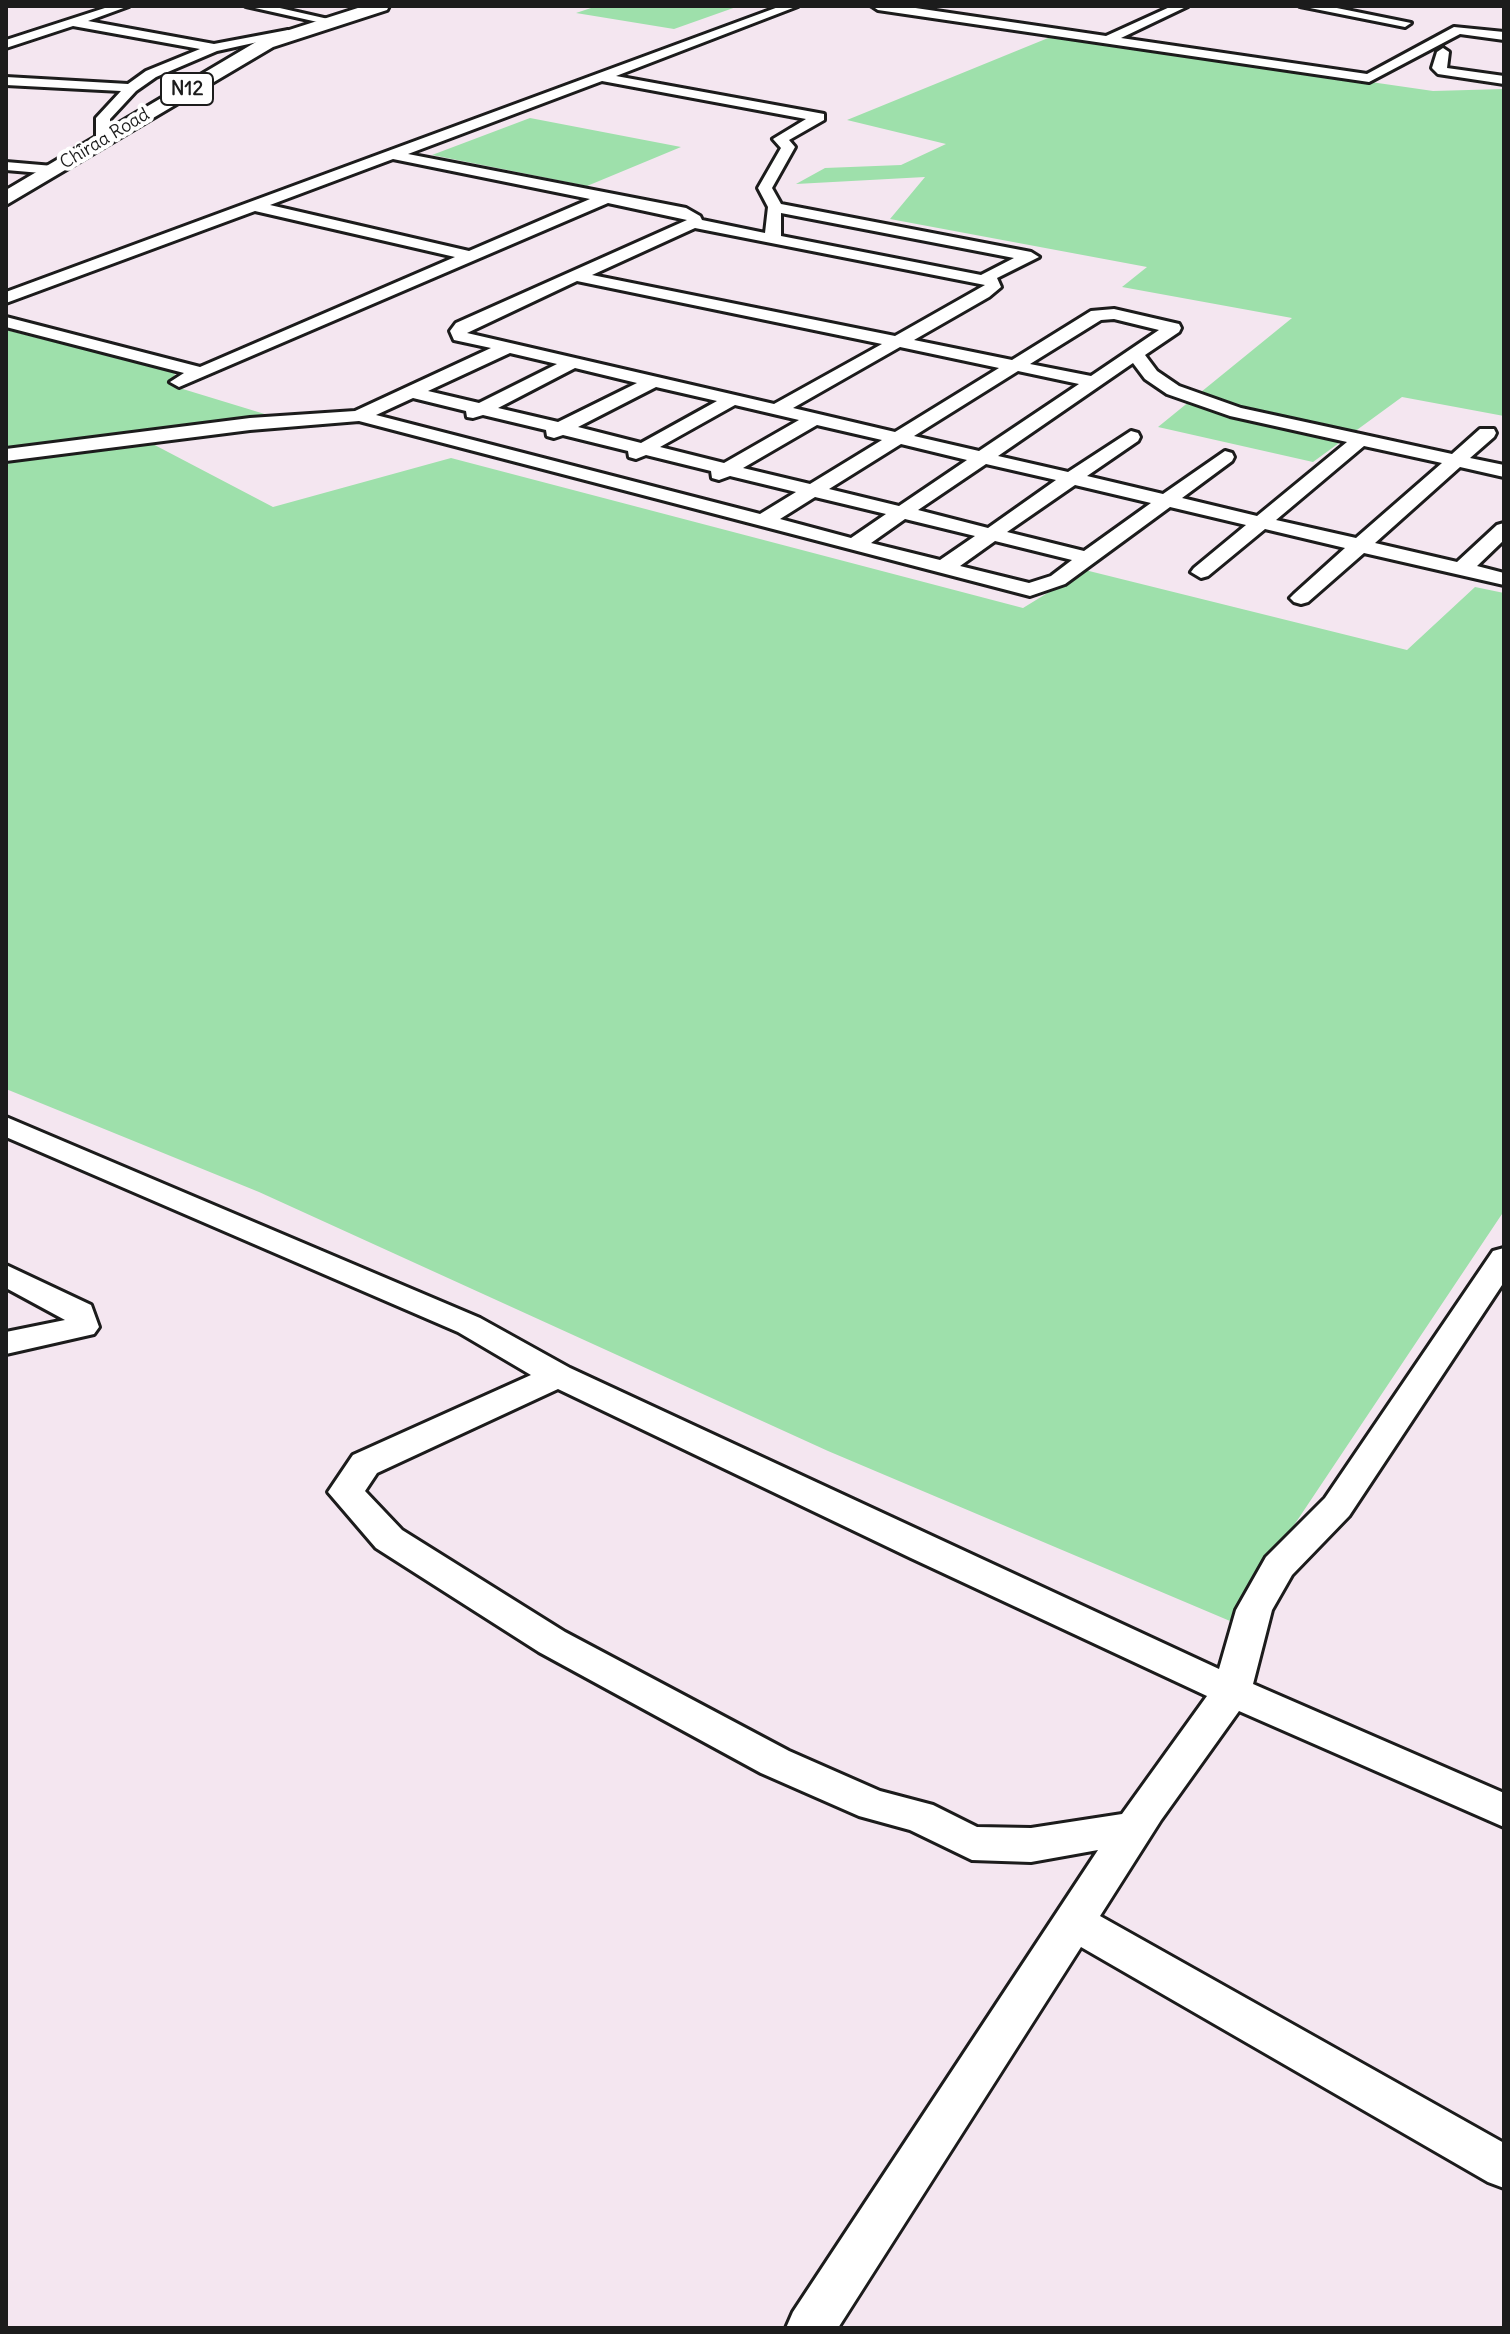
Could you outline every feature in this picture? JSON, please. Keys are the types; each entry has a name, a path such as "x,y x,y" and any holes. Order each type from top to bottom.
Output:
{"highway":[{"name":"Chiraa Road","path":"6,199 218,70 288,34 380,6"}],"street":[{"path":"6,44 123,6"},
{"path":"252,6 331,21"},
{"path":"6,298 792,6"},
{"path":"878,6 1371,78 1458,30"},
{"path":"1106,40 1182,6"},
{"path":"1306,6 1504,36"},
{"path":"71,22 214,48"},
{"path":"1378,35 1418,25"},
{"path":"19,28 44,32"},
{"path":"103,140 103,118 131,88 151,74 214,48 288,34"},
{"path":"1422,49 1454,49 1484,42 1504,44"},
{"path":"1196,53 1218,43"},
{"path":"1454,49 1438,68 1440,70 1503,79"},
{"path":"1311,70 1333,60"},
{"path":"599,76 819,117 780,139 788,147 765,188 775,207 773,238"},
{"path":"6,81 131,88"},
{"path":"389,154 686,213 694,216 693,223"},
{"path":"6,166 53,170"},
{"path":"179,382 606,198"},
{"path":"251,205 469,256"},
{"path":"775,207 1031,257 998,270 984,280"},
{"path":"776,410 993,287 993,282 693,223 458,331 460,336 473,341 1504,579"},
{"path":"575,276 1095,382"},
{"path":"763,521 1097,315 1114,314 1173,328 854,545"},
{"path":"6,322 200,372"},
{"path":"359,416 506,348"},
{"path":"1136,355 1151,375 1173,390 1236,412 1504,471"},
{"path":"429,435 572,363"},
{"path":"510,456 652,382"},
{"path":"412,392 1087,558"},
{"path":"592,477 732,400"},
{"path":"6,455 250,424 359,416 1030,590 1058,580 1225,457"},
{"path":"676,499 814,419"},
{"path":"1301,598 1487,433"},
{"path":"943,568 1131,437"},
{"path":"1201,572 1359,441"},
{"path":"1462,569 1504,529"},
{"path":"6,1126 469,1325 558,1376 1232,1691 1504,1811"},
{"path":"810,2328 1134,1828 1232,1691 1254,1610 1279,1566 1337,1507 1504,1258"},
{"path":"6,1275 80,1312 83,1327 6,1343"},
{"path":"558,1376 365,1464 346,1492 389,1539 552,1642 775,1762 873,1805 919,1816 972,1843 1031,1845 1134,1828"},
{"path":"1074,1922 1504,2167"}],"green space":[{"path":"597,6 739,6 674,29 576,13"},
{"path":"1053,36 1433,91 1504,89 1504,416 1402,397 1313,462 1158,427 1292,318 1122,287 1147,267 890,219 925,177 796,184 825,168 901,165 946,144 847,120"},
{"path":"530,118 681,147 587,186 432,155"},
{"path":"6,330 175,372 173,386 281,419 147,441 273,507 451,458 1023,608 1085,570 1407,650 1475,587 1504,593 1504,1211 1230,1621 828,1451 259,1192 6,1089"}]}
